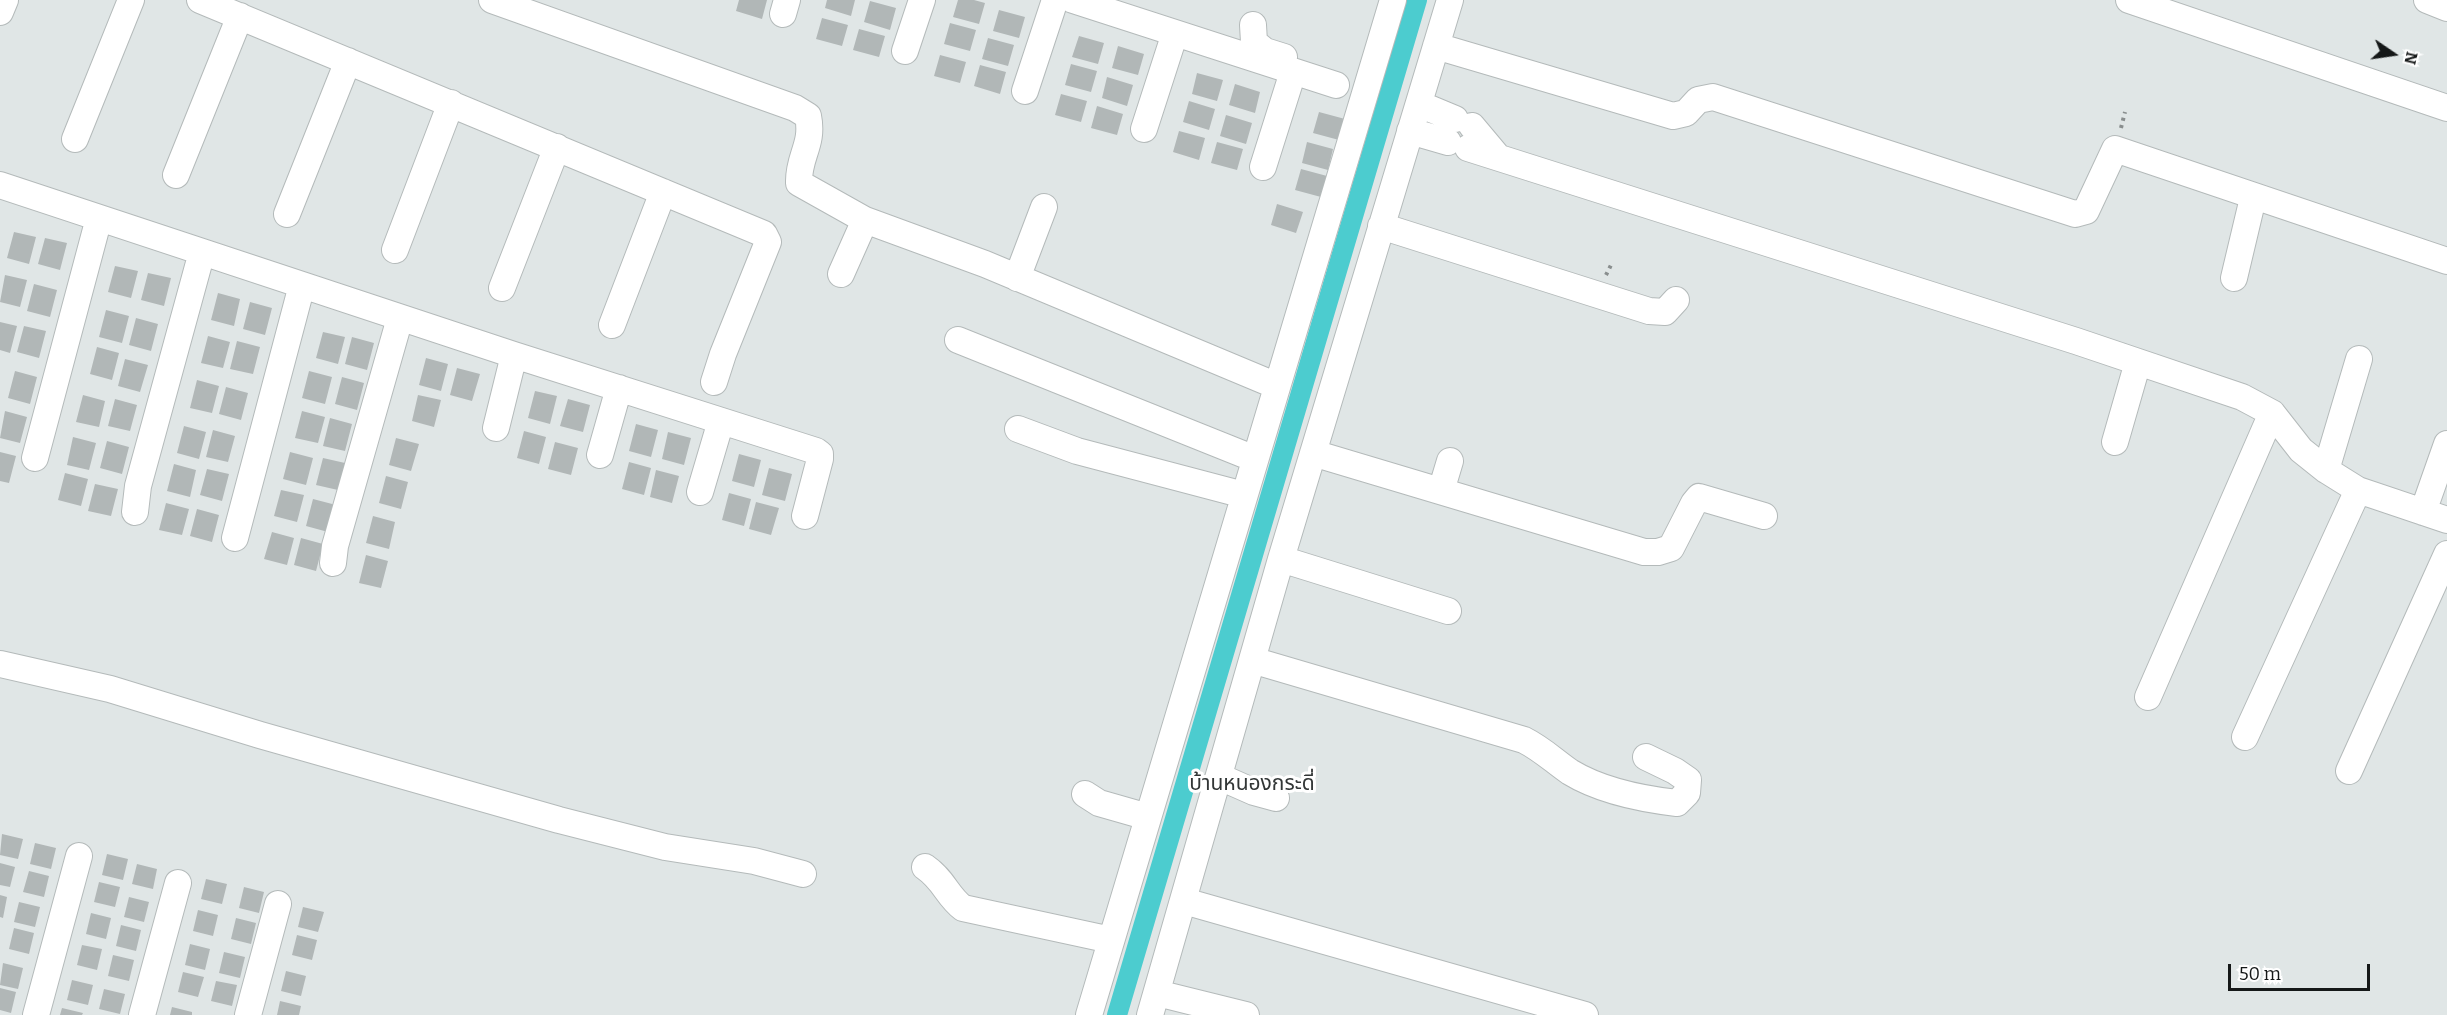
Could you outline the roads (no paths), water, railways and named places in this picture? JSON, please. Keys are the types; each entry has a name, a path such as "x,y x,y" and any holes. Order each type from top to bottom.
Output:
{"street":[{"path":"0,12 5,0"},
{"path":"75,139 131,0"},
{"path":"200,0 557,147 767,238 768,242 714,382"},
{"path":"492,0 795,108 808,116 811,130 809,143 799,166 799,183 865,220 1017,278 1277,386"},
{"path":"905,51 922,0"},
{"path":"1025,91 1055,0"},
{"path":"1073,0 1336,86"},
{"path":"1089,1015 1393,0"},
{"path":"1246,1015 1154,1004 1281,559 1450,0"},
{"path":"2129,0 2447,108"},
{"path":"2427,0 2447,8"},
{"path":"176,175 240,16"},
{"path":"1253,25 1254,42 1265,51 1368,84"},
{"path":"1144,129 1174,33"},
{"path":"1436,46 1673,117 1686,113 1698,100 1713,97 2075,214 2086,211 2115,149 2253,198 2447,261"},
{"path":"287,214 348,61"},
{"path":"1263,167 1293,72"},
{"path":"395,250 451,103"},
{"path":"1419,104 1498,157 2242,397 2272,413 2301,450 2326,470 2358,490 2435,516 2447,444"},
{"path":"1410,131 1461,134"},
{"path":"502,288 557,147"},
{"path":"0,185 820,454 805,516"},
{"path":"612,325 663,192"},
{"path":"2234,278 2253,198"},
{"path":"1017,278 1044,207"},
{"path":"35,458 99,218"},
{"path":"842,274 865,220"},
{"path":"1381,226 1649,311 1665,312 1676,300"},
{"path":"135,512 138,486 202,252"},
{"path":"235,538 302,285"},
{"path":"333,563 335,546 400,318"},
{"path":"958,340 1255,459"},
{"path":"496,428 514,355"},
{"path":"2326,470 2359,359"},
{"path":"2115,442 2138,362"},
{"path":"600,455 619,388"},
{"path":"2148,696 2272,413"},
{"path":"700,492 721,421"},
{"path":"1018,429 1077,451 1244,495"},
{"path":"1314,453 1644,552 1658,552 1671,548 1699,497 1764,516"},
{"path":"1441,491 1450,461"},
{"path":"2245,736 2358,490"},
{"path":"2349,771 2447,554"},
{"path":"1281,559 1448,611"},
{"path":"1252,660 1524,740 1543,749 1571,772 1602,786 1649,800 1677,803 1687,793 1688,780 1646,757"},
{"path":"0,664 110,689 260,735 559,820 665,847 754,861 803,874"},
{"path":"1220,777 1254,792 1276,798"},
{"path":"1085,794 1099,803 1148,817"},
{"path":"36,1015 78,856"},
{"path":"925,867 939,877 956,903 963,908 1111,940"},
{"path":"142,1015 178,883"},
{"path":"1184,901 1585,1015"},
{"path":"248,1015 278,904"}],"waterway":[{"path":"1117,1015 1417,0"}],"district":[{"name":"บ้านหนองกระดี่","path":"1252,784"}]}
